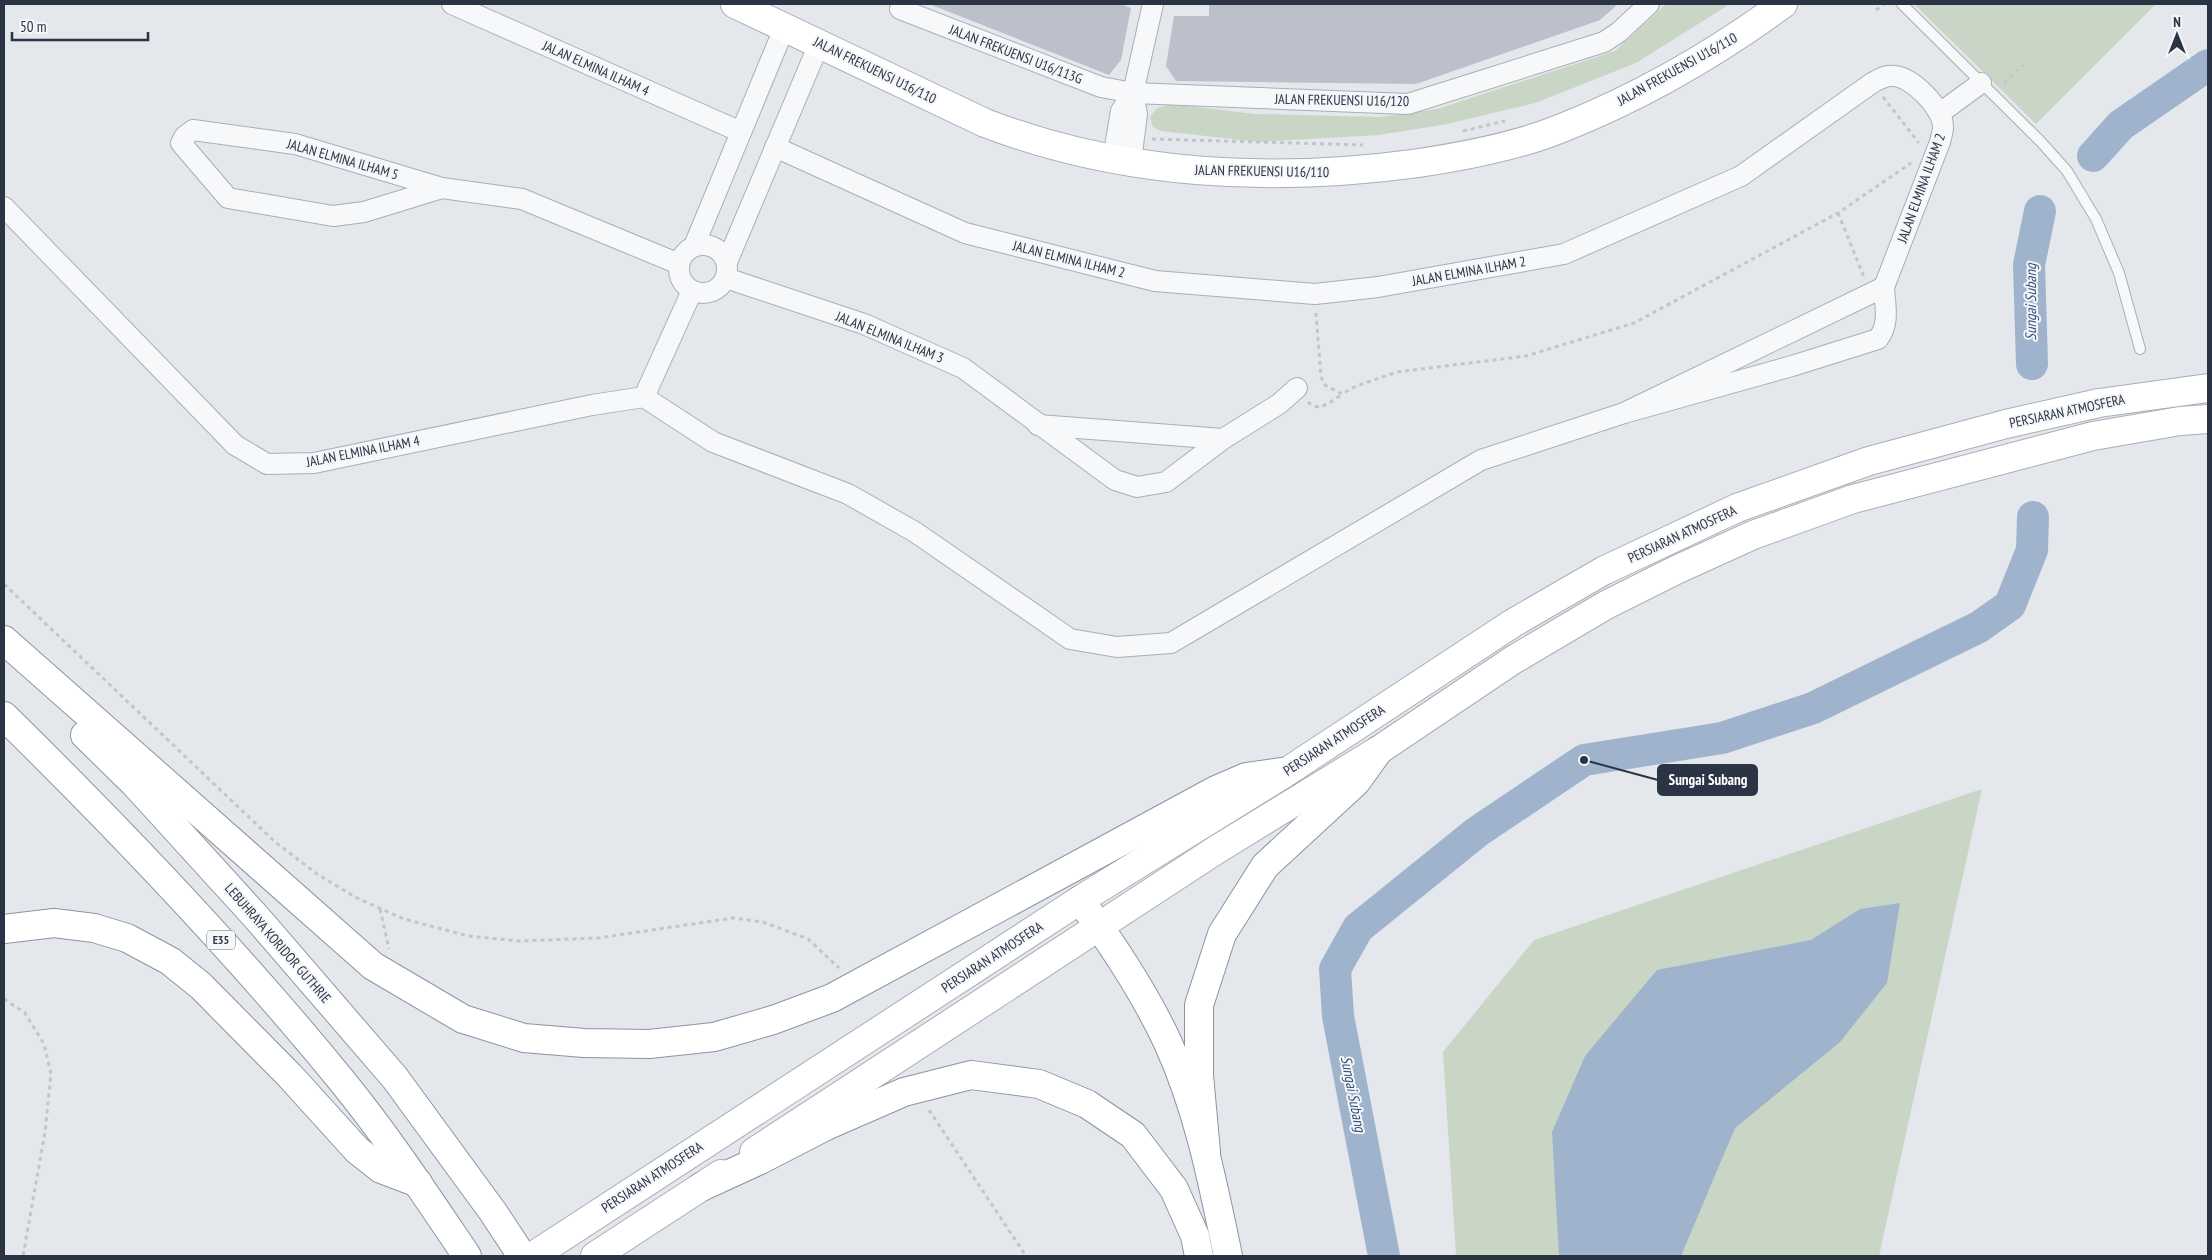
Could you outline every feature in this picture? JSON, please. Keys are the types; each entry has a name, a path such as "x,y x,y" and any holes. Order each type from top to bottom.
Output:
{"main road":[{"name":"JALAN FREKUENSI U16/110","path":"735,4 985,123 1019,136 1064,149 1122,160 1221,173 1326,173 1392,166 1474,155 1562,129 1652,86 1748,30 1783,4"},
{"name":"PERSIARAN ATMOSFERA","path":"532,1256 1080,900 1288,770 1513,623 1603,571 1737,508 1869,461 2006,424 2099,403 2208,388"},
{"path":"594,1256 1216,850 1379,750 1513,660 1606,604 1753,535 1853,499 1975,465 2093,436 2180,421 2208,419"},
{"path":"4,640 372,966 463,1019 524,1038 584,1043 649,1044 714,1037 773,1020 832,998 1216,790 1246,777 1288,770"},
{"name":"LEBUHRAYA KORIDOR GUTHRIE","path":"4,654 135,784 257,918 395,1078 493,1212 522,1256"},
{"name":"E35","path":"4,716 96,806 223,943 343,1082 418,1183 467,1256"},
{"path":"1206,1152 1199,1075 1199,1005 1222,934 1265,866 1356,782 1379,750"},
{"path":"1080,900 1134,982 1168,1043 1206,1152 1228,1256"},
{"path":"4,929 54,923 94,928 127,938 170,961 201,986 284,1069 357,1150 381,1169 418,1183"},
{"path":"701,1187 826,1126 904,1092 971,1075 1039,1084 1087,1104 1134,1135 1174,1189 1195,1236 1199,1256"},
{"path":"493,1212 532,1256"}],"street":[{"name":"JALAN ELMINA ILHAM 4","path":"452,4 741,132"},
{"path":"1122,160 1121,111 1132,93 1153,4"},
{"name":"JALAN FREKUENSI U16/120","path":"1132,93 1408,104 1604,42 1619,32 1649,4"},
{"name":"JALAN FREKUENSI U16/113G","path":"900,9 1101,87 1132,93"},
{"path":"784,26 694,246 682,256 679,264 681,280 692,291 708,293 716,290 819,44"},
{"name":"JALAN ELMINA ILHAM 2","path":"644,398 713,442 848,494 915,532 1070,639 1116,647 1171,643 1481,460 1624,414 1792,366 1878,339 1884,331 1886,319 1878,290 1940,142 1944,126 1940,113 1931,100 1908,80 1894,76 1883,77 1740,176 1564,254 1378,288 1315,294 1155,282 965,233 775,147"},
{"path":"1940,113 1981,82"},
{"name":"JALAN ELMINA ILHAM 5","path":"442,188 364,212 334,216 228,198 181,143 185,136 193,130 295,144 442,188 522,199 679,264"},
{"name":"JALAN ELMINA ILHAM 4","path":"4,208 235,445 267,464 314,463 592,405 644,398"},
{"path":"694,246 710,245 723,255 726,270"},
{"name":"JALAN ELMINA ILHAM 3","path":"726,270 864,324 963,368 1115,480 1137,487 1166,482 1223,439 1280,404 1297,388"},
{"name":"JALAN ELMINA ILHAM 2","path":"1624,414 1878,290"},
{"path":"644,398 692,291"},
{"path":"1038,425 1223,439"}],"lane":[{"path":"1902,4 2067,170 2096,219 2119,273 2140,349"}],"path":[{"path":"1876,10 1884,4"},
{"path":"2004,84 2022,65"},
{"path":"1872,83 1918,140 1921,147"},
{"path":"1297,388 1306,401 1314,407 1325,405 1356,386 1397,372 1526,356 1634,323 1838,213 1916,159"},
{"path":"1838,213 1878,290"},
{"path":"1315,294 1321,377 1325,385 1342,394"},
{"path":"4,584 274,841 317,874 357,898 404,918 468,936 519,941 598,938 733,918 763,922 808,939 839,968"},
{"path":"380,908 396,979"},
{"path":"4,999 25,1013 44,1044 51,1074 45,1132 23,1256"},
{"path":"929,1110 1025,1255"}],"green space":[{"path":"1666,4 1730,4 1636,63 1535,103 1447,124 1379,135 1259,142 1161,131 1153,127 1150,117 1157,108 1171,104 1255,114 1381,117 1437,109 1615,51"},
{"path":"1914,4 2156,4 2036,124"},
{"path":"1982,789 1879,1256 1456,1256 1443,1052 1534,940"}],"water":[{"path":"1900,903 1887,983 1840,1042 1735,1128 1681,1256 1559,1256 1552,1132 1585,1056 1657,970 1811,940 1860,909"}],"building":[{"path":"929,4 1120,4 1131,8 1121,60 1109,75"},
{"path":"1209,4 1618,4 1600,20 1416,84 1176,81 1166,66 1174,16 1209,16"}],"waterway":[{"name":"Sungai Subang","path":"2093,156 2121,125 2208,65"},
{"name":"Sungai Subang","path":"2032,364 2029,265 2040,211"},
{"name":"Sungai Subang","path":"1384,1256 1338,1016 1335,969 1358,928 1477,832 1584,760 1722,738 1813,708 1979,627 2010,605 2032,550 2033,517"}],"place":[{"name":"Sungai Subang","path":"1584,760"}]}
